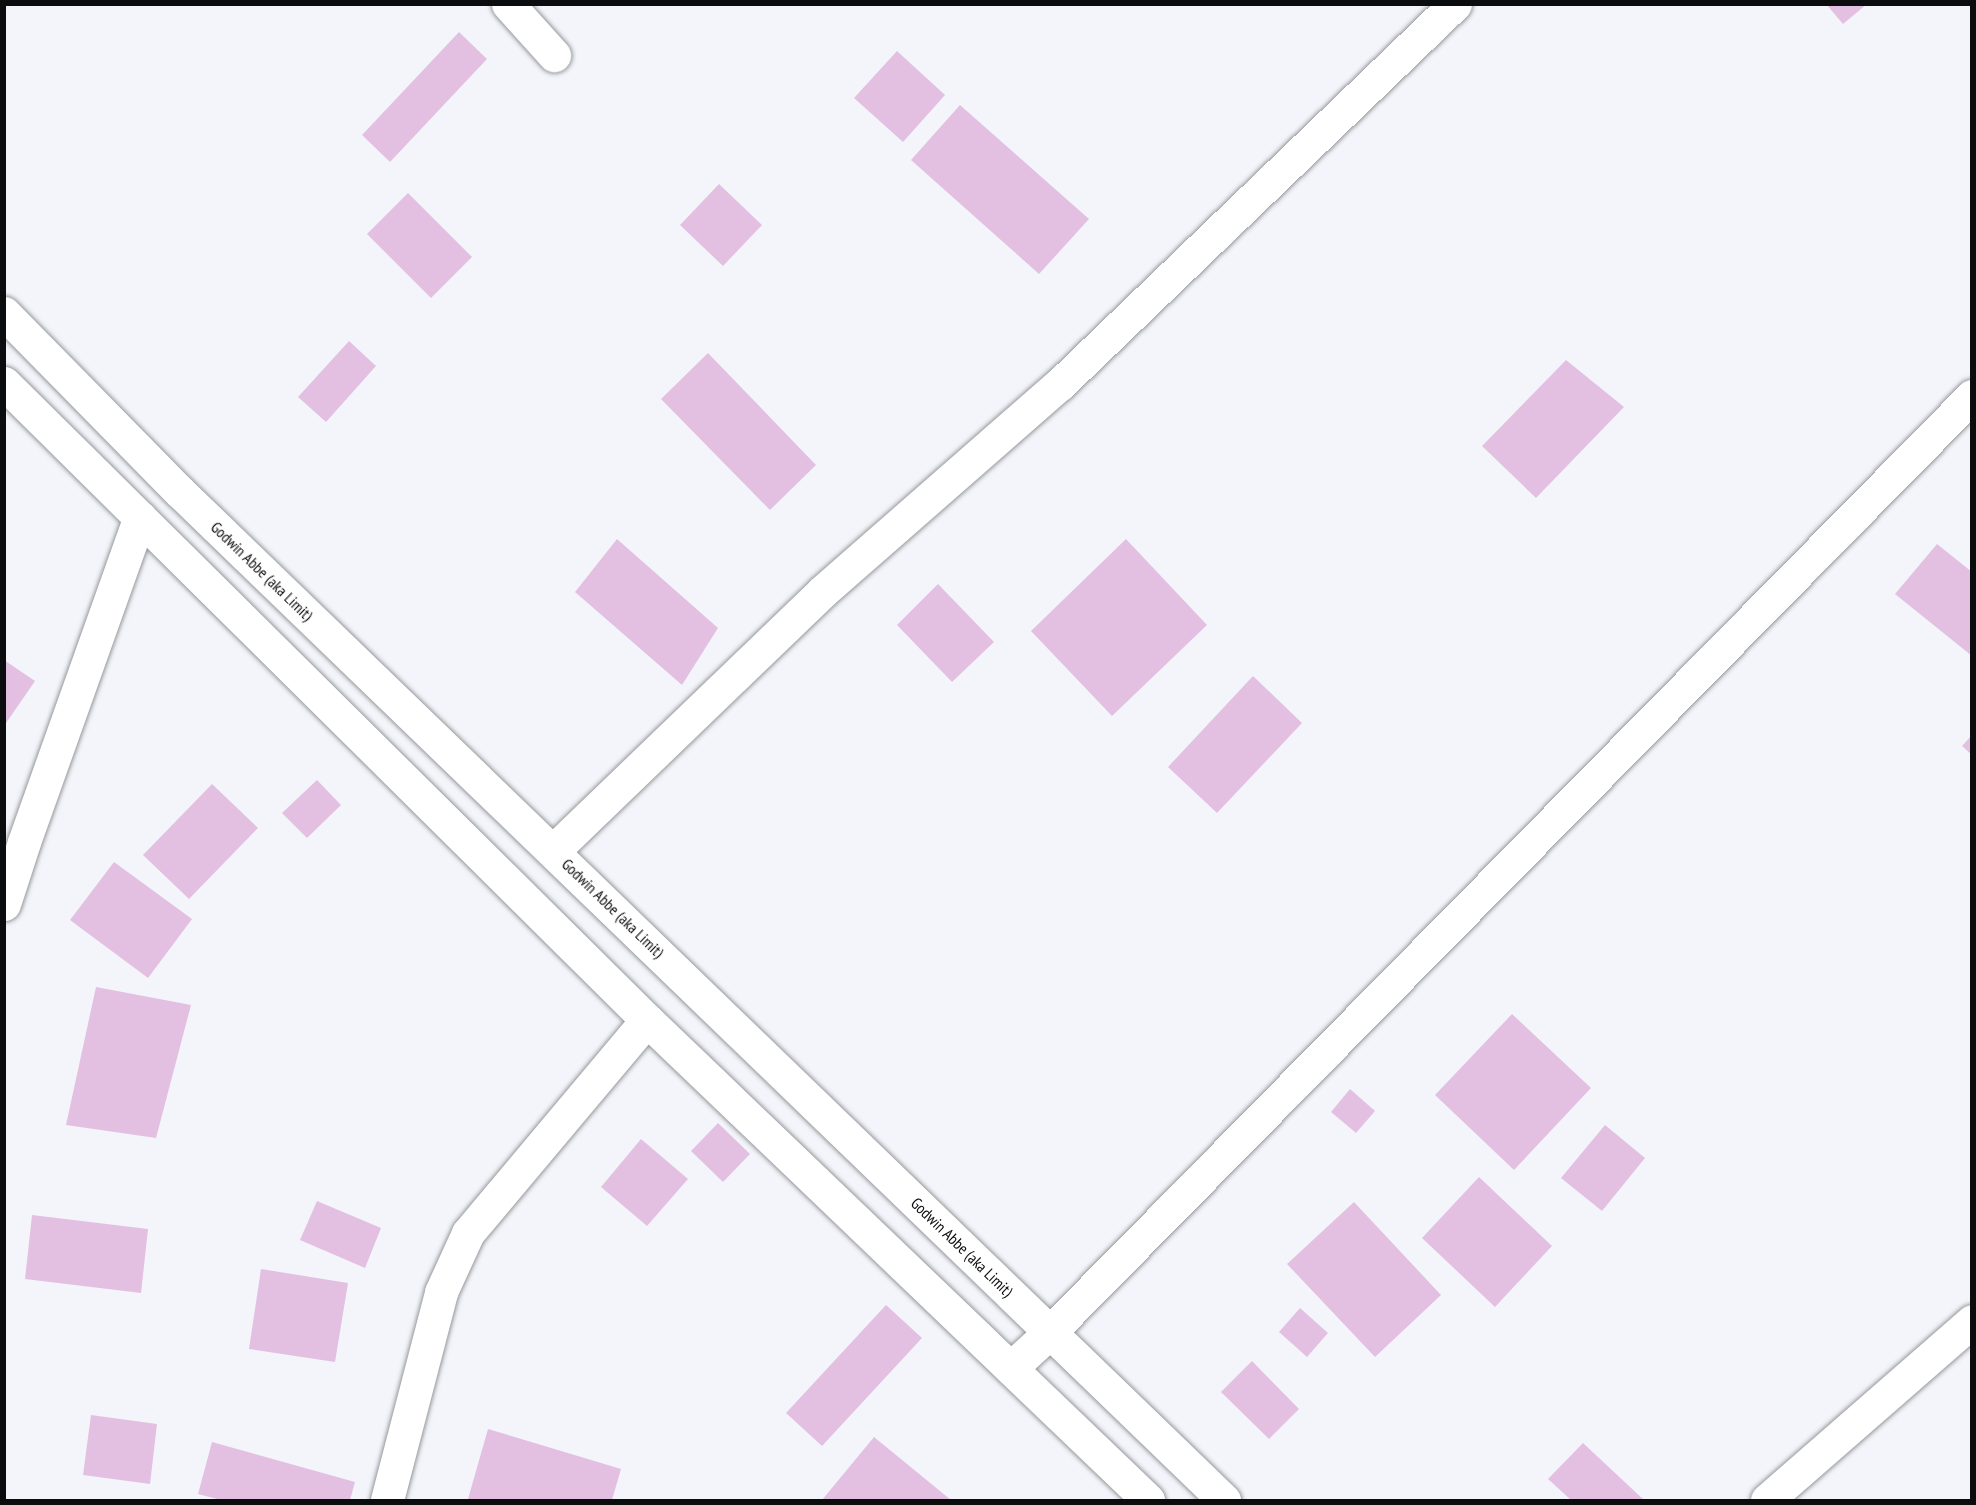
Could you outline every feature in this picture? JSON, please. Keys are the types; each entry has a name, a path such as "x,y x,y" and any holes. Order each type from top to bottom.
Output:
{"street":[{"path":"508,4 554,55"},
{"path":"553,851 822,592 1060,384 1455,4"},
{"name":"Godwin Abbe (aka Limit)","path":"4,313 179,492 1224,1500"},
{"path":"4,383 647,1020 1148,1500"},
{"path":"1011,1368 1050,1332 1971,396"},
{"path":"4,904 140,517"},
{"path":"387,1500 441,1292 468,1233 647,1020"},
{"path":"1767,1500 1971,1320"}],"building":[{"path":"1826,4 1867,4 1843,24"},
{"path":"459,32 487,59 390,162 362,135"},
{"path":"897,51 945,95 903,142 854,98"},
{"path":"960,105 1089,219 1039,274 911,160"},
{"path":"719,184 762,225 723,266 680,225"},
{"path":"408,193 472,257 431,298 367,234"},
{"path":"349,341 376,366 326,422 298,397"},
{"path":"708,353 816,465 770,510 661,399"},
{"path":"1566,360 1624,407 1536,498 1482,446"},
{"path":"617,539 718,628 682,685 575,592"},
{"path":"1126,539 1207,625 1112,716 1031,631"},
{"path":"1937,544 1972,572 1972,656 1895,594"},
{"path":"938,584 994,642 952,682 897,625"},
{"path":"4,660 35,681 4,726"},
{"path":"1253,676 1302,723 1217,813 1168,767"},
{"path":"1972,735 1972,755 1962,746"},
{"path":"317,780 341,805 307,838 282,813"},
{"path":"212,784 258,828 189,899 143,855"},
{"path":"114,862 192,919 148,978 70,920"},
{"path":"96,987 191,1005 156,1138 66,1125"},
{"path":"1512,1014 1591,1088 1514,1170 1435,1095"},
{"path":"1350,1089 1375,1111 1356,1133 1331,1112"},
{"path":"718,1123 750,1154 723,1182 691,1151"},
{"path":"1605,1125 1645,1158 1602,1211 1561,1178"},
{"path":"641,1139 688,1179 647,1226 601,1187"},
{"path":"1479,1177 1552,1246 1495,1307 1422,1238"},
{"path":"317,1201 381,1228 365,1268 300,1240"},
{"path":"1354,1202 1441,1295 1375,1357 1287,1264"},
{"path":"32,1215 148,1229 141,1293 25,1279"},
{"path":"261,1269 348,1283 335,1362 249,1349"},
{"path":"886,1305 922,1338 822,1446 786,1413"},
{"path":"1300,1308 1328,1333 1307,1357 1279,1332"},
{"path":"1252,1361 1299,1409 1269,1439 1221,1392"},
{"path":"91,1415 157,1424 150,1484 83,1475"},
{"path":"488,1429 621,1469 612,1500 468,1499"},
{"path":"874,1437 951,1500 822,1500"},
{"path":"212,1442 355,1482 350,1500 221,1500 198,1494"},
{"path":"1583,1443 1644,1500 1571,1500 1548,1479"}]}
